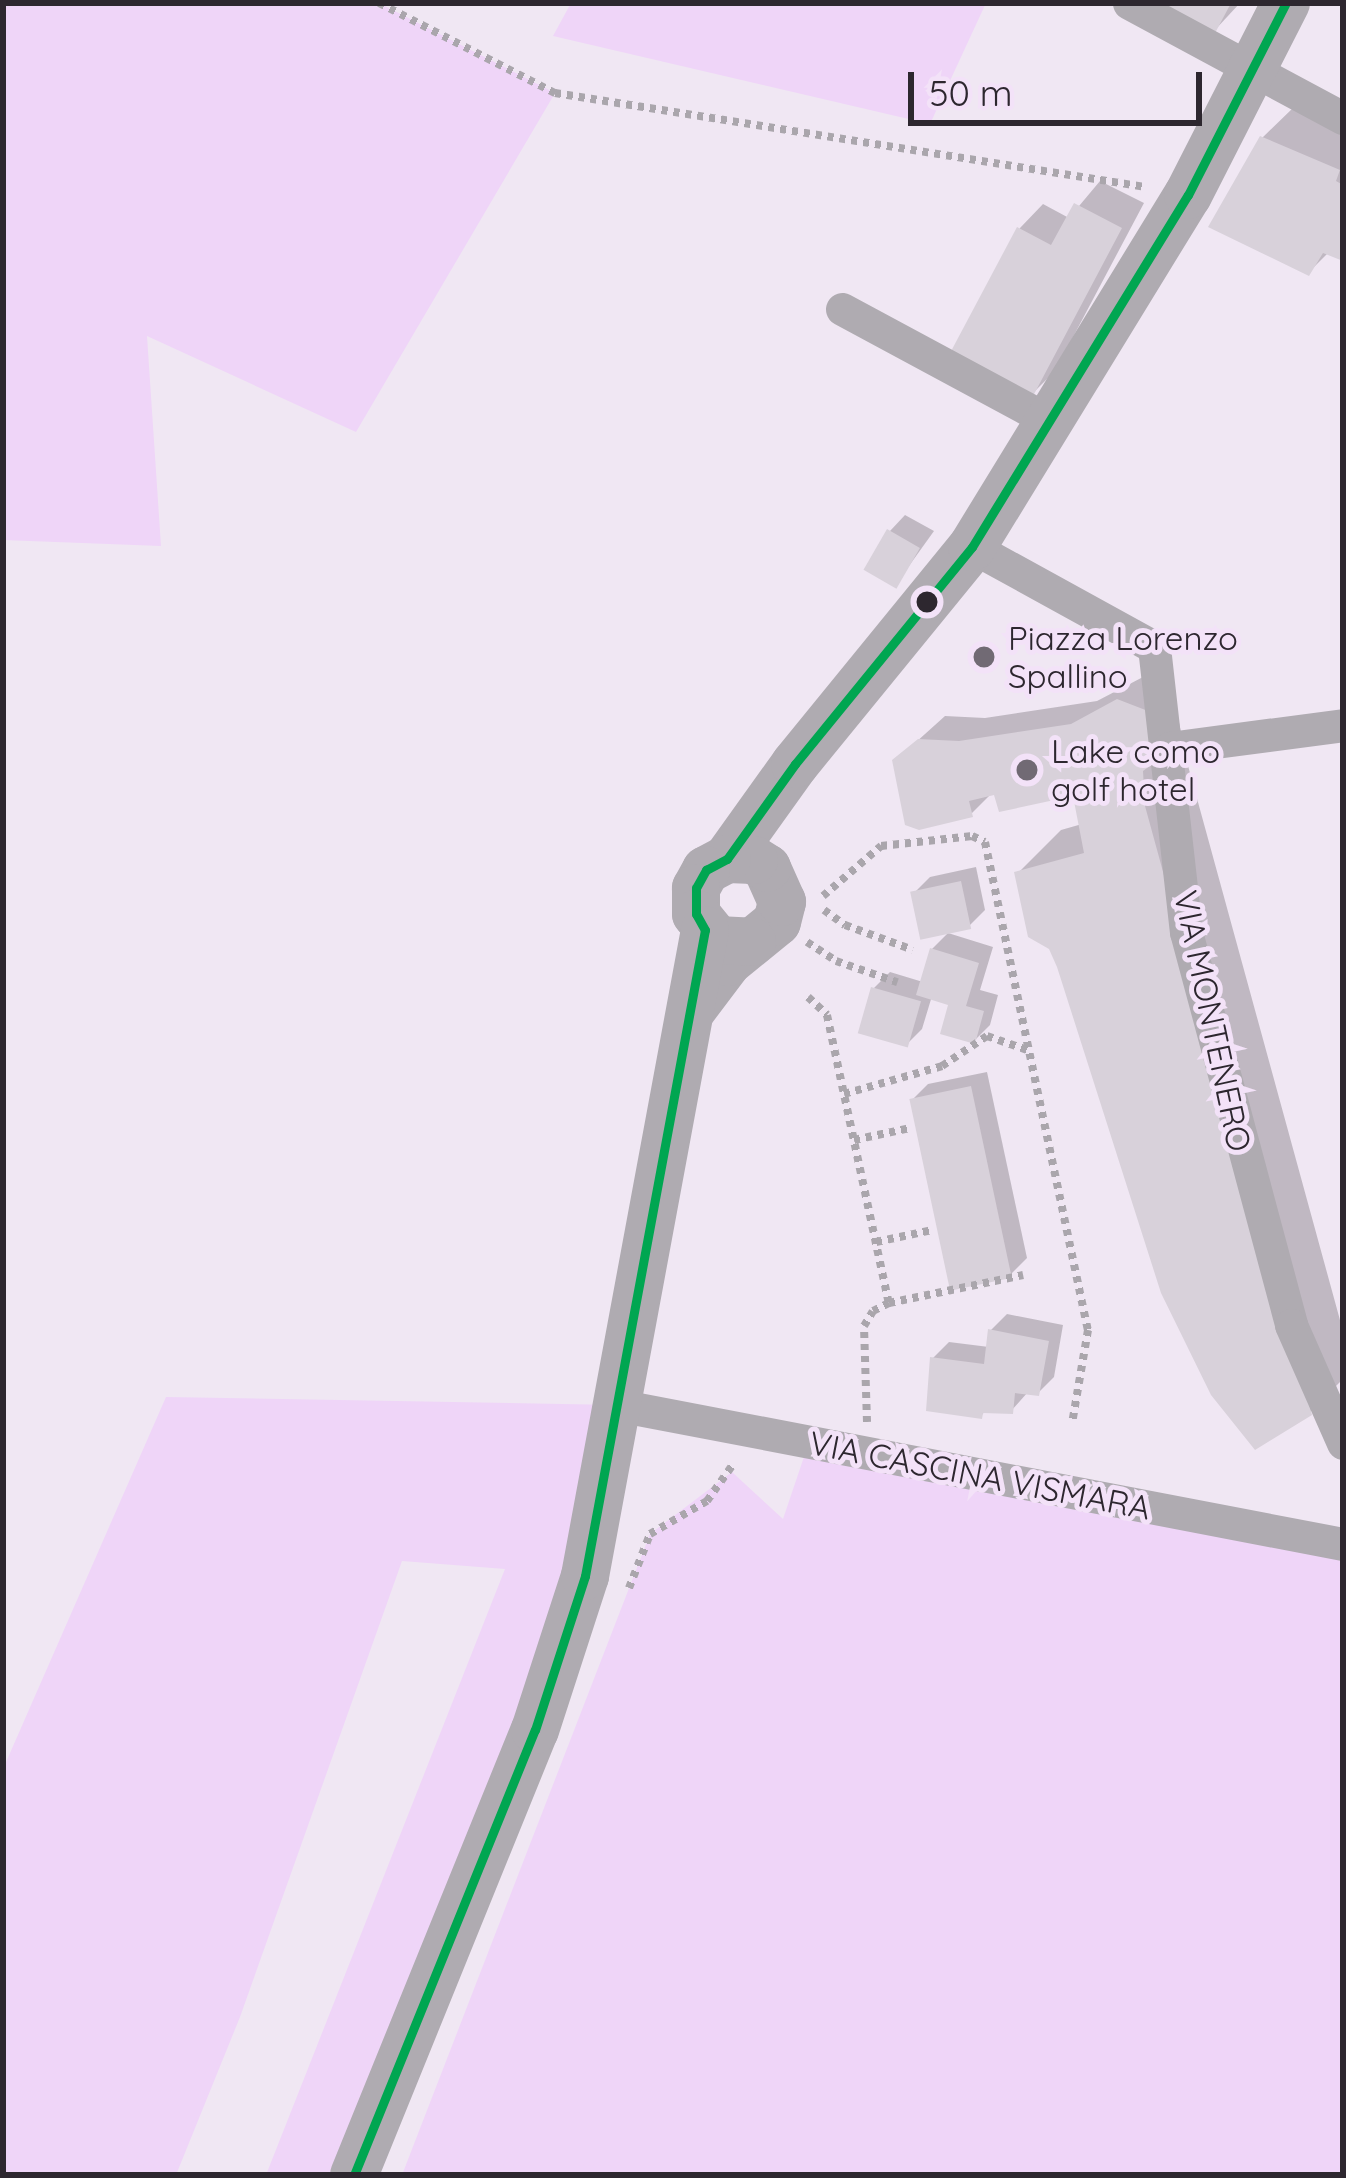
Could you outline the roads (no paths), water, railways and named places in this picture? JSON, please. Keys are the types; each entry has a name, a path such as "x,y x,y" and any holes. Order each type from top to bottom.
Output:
{"main road":[{"path":"752,942 737,945 705,930 696,914 696,888 706,871 727,859 795,764 972,547 1188,194 1286,3"},
{"path":"683,1024 708,984 777,922 795,764"},
{"path":"727,859 754,860 778,883"},
{"path":"354,2175 535,1730 585,1576 683,1024 705,930"}],"street":[{"path":"1129,3 1343,118"},
{"path":"842,310 1050,421"},
{"name":"VIA MONTENERO","path":"972,547 1154,647 1169,748 1186,932 1291,1325 1343,1443"},
{"path":"1169,748 1343,725"},
{"name":"VIA CASCINA VISMARA","path":"617,1406 1343,1544"}],"place":[{"name":"Piazza Lorenzo Spallino","path":"984,657"},
{"name":"Lake como golf hotel","path":"1027,770"}]}
